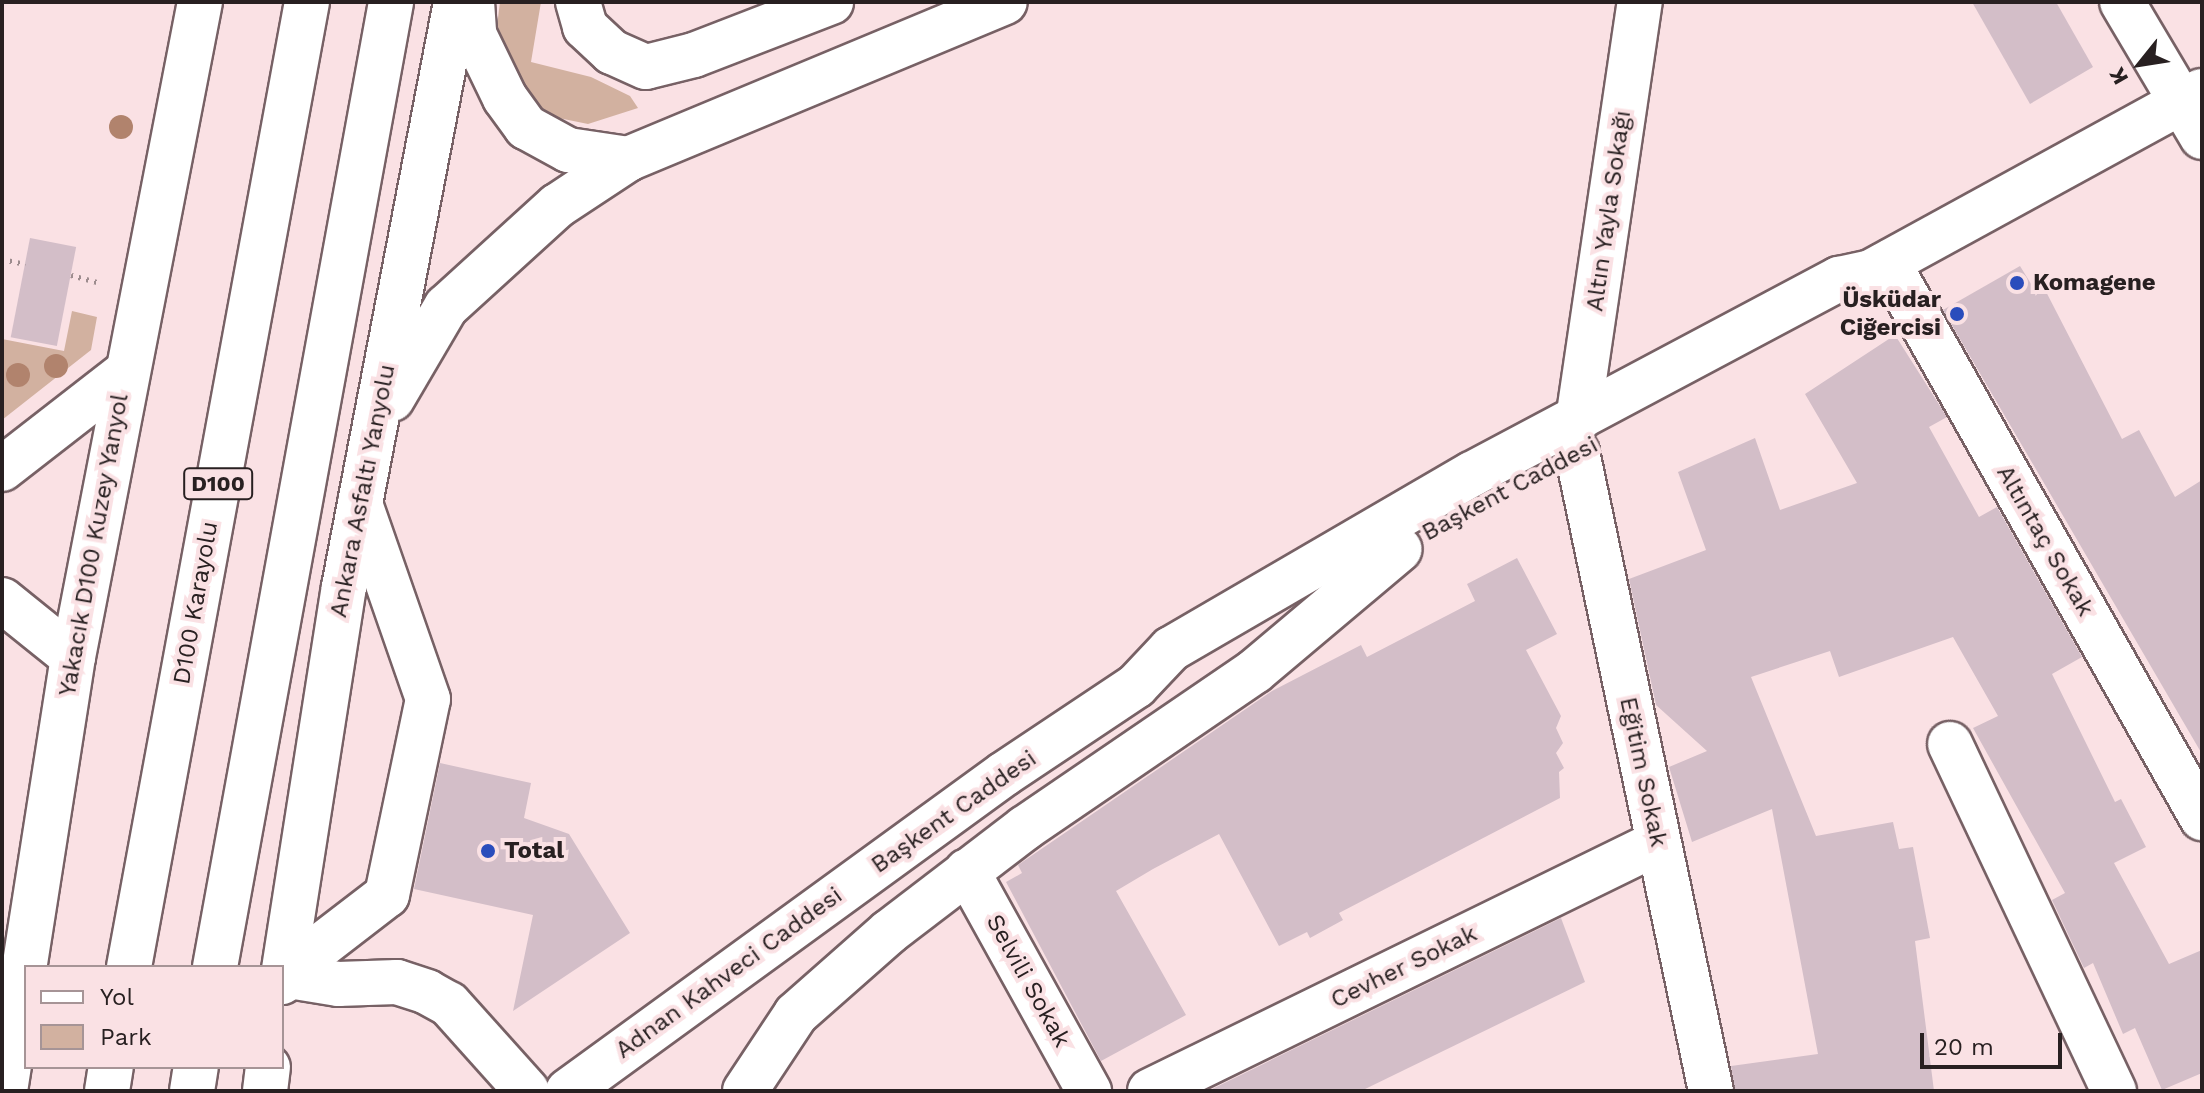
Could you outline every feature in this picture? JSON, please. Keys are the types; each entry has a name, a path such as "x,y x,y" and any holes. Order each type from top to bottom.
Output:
{"main road":[{"name":"Yakacık D100 Kuzey Yanyol","path":"25,965 73,657 124,374 200,2"},
{"name":"D100 Karayolu","path":"129,965 307,2"},
{"path":"215,965 391,2"},
{"name":"Ankara Asfaltı Yanyolu","path":"284,969 360,504 456,2"},
{"path":"472,2 474,34 505,98 526,127 568,150 628,159"},
{"path":"578,2 585,27 612,52 646,67 694,55 831,2"},
{"path":"374,429 446,307 557,206 628,159 1005,2"},
{"name":"Altın Yayla Sokağı","path":"1577,436 1640,2"},
{"path":"2122,2 2195,111"},
{"name":"Başkent Caddesi","path":"851,884 1136,686 1171,649 1380,525 1577,436 1850,303 1879,268 2195,111"},
{"name":"Altıntaç Sokak","path":"1879,268 2202,818"},
{"path":"2,469 124,374"},
{"name":"Başkent Caddesi","path":"1136,686 1186,676 1400,549 1577,436"},
{"name":"Eğitim Sokak","path":"1577,436 1657,843 1711,1091"},
{"path":"284,974 387,895 428,699 360,504"},
{"path":"745,1091 796,1014 826,985 967,871 1255,671 1400,549"},
{"path":"2,600 73,657"},
{"path":"1950,744 2114,1091"},
{"name":"Cevher Sokak","path":"1150,1091 1657,843"},
{"name":"Selvili Sokak","path":"967,871 1089,1091"},
{"name":"Adnan Kahveci Caddesi","path":"568,1091 851,884"},
{"name":"Yakacık D100 Kuzey Yanyol","path":"5,1091 24,970"},
{"path":"284,975 338,984 397,982 427,992 449,1004 527,1091"},
{"path":"107,1091 111,1069"},
{"path":"192,1091 196,1069"},
{"path":"265,1091 268,1069"}],"path":[{"path":"2,259 25,264"}],"green space":[{"path":"500,2 541,2 531,62 591,77 630,96 638,108 588,124 544,115 529,102 495,42"},
{"path":"72,311 97,317 91,350 2,420 2,339 64,351"}],"building":[{"path":"1972,2 2056,2 2093,67 2030,104"},
{"path":"30,238 76,247 57,346 11,337"},
{"path":"2020,266 2033,287 2041,282 2122,439 2139,430 2175,497 2202,480 2202,754 1943,310"},
{"path":"1895,335 1947,417 1929,427 1979,517 1997,507 2082,657 2052,674 2115,802 2121,799 2146,847 2114,863 2169,964 2202,950 2202,1073 2162,1090 2135,1028 2123,1034 2093,963 2084,968 2052,900 2065,893 1973,728 1998,716 1953,637 1839,677 1830,651 1751,677 1816,836 1893,822 1899,849 1913,847 1930,938 1915,941 1934,1091 1735,1091 1731,1066 1818,1054 1772,809 1692,842 1669,767 1707,751 1656,705 1629,579 1706,550 1678,472 1755,438 1780,510 1857,483 1805,394"},
{"path":"1517,558 1557,634 1526,650 1561,716 1556,728 1563,743 1556,753 1564,768 1559,772 1560,798 1339,913 1343,920 1310,938 1307,932 1279,946 1219,834 1153,869 1116,891 1186,1015 1101,1061 1006,882 1022,873 1018,865 1272,691 1361,645 1367,657 1475,601 1467,584"},
{"path":"440,763 531,783 524,818 569,834 630,933 513,1011 533,915 414,889"},
{"path":"1561,918 1585,982 1361,1091 1208,1091"}],"place":[{"name":"Komagene","path":"2017,283"},
{"name":"Üsküdar Ciğercisi","path":"1957,314"},
{"name":"Total","path":"488,851"}]}
